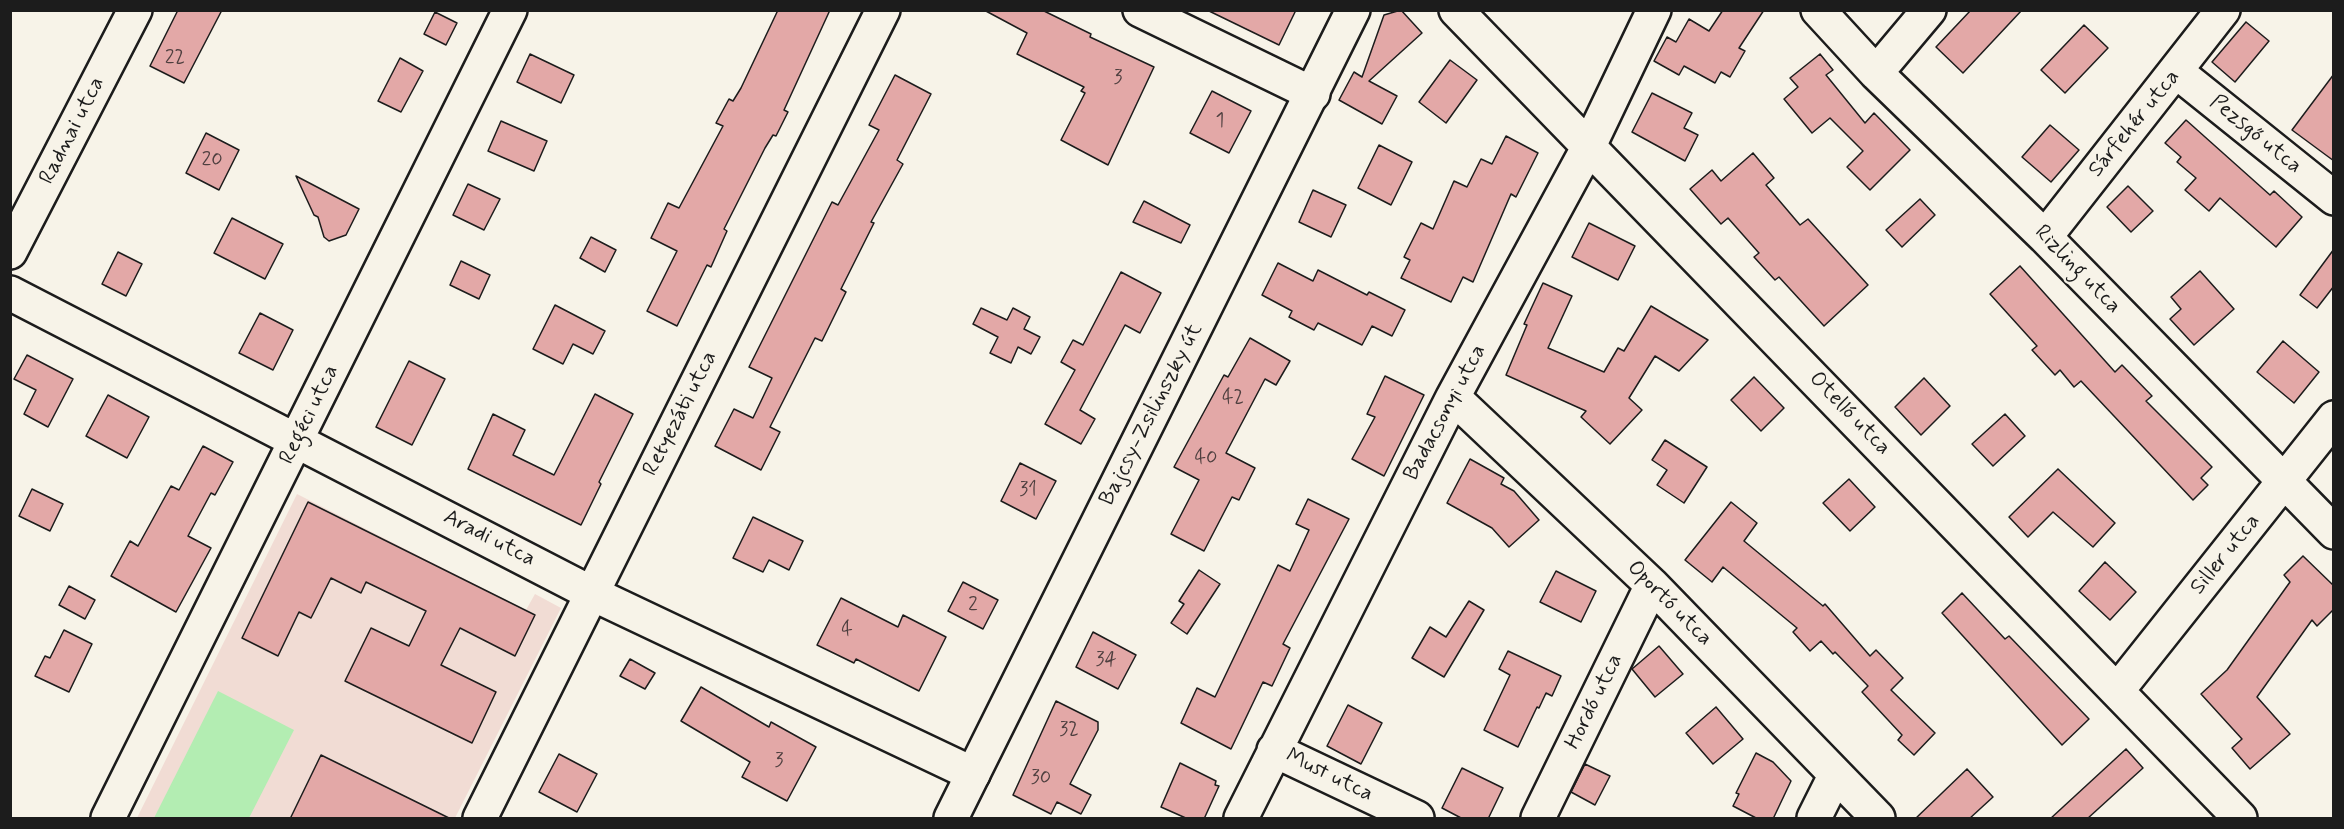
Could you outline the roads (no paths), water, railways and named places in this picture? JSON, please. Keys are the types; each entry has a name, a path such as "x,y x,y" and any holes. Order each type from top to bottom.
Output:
{"street":[{"name":"Radnai utca","path":"10,252 135,10"},
{"name":"Regéci utca","path":"108,819 510,10"},
{"name":"Retyezáti utca","path":"480,819 591,592 883,10"},
{"path":"1140,10 1313,93"},
{"name":"Bajcsy-Zsilinszky út","path":"951,819 1353,10"},
{"name":"Otelló utca","path":"1456,10 2240,819"},
{"name":"Badacsonyi utca","path":"1241,819 1453,397 1589,146 1654,10"},
{"name":"Rizling utca","path":"1818,10 1876,73 2045,237 2334,532"},
{"path":"1876,73 1929,10"},
{"name":"Sárfehér utca","path":"2045,237 2177,72 2223,10"},
{"name":"Pezsgő utca","path":"2177,72 2334,198"},
{"name":"Aradi utca","path":"10,293 591,592 973,774"},
{"name":"Oportó utca","path":"1453,397 1652,585 1878,819"},
{"name":"Siller utca","path":"2117,691 2334,418"},
{"name":"Hordó utca","path":"1538,819 1652,585"},
{"name":"Must utca","path":"1274,750 1417,819"},
{"path":"1814,819 1835,776"}]}
